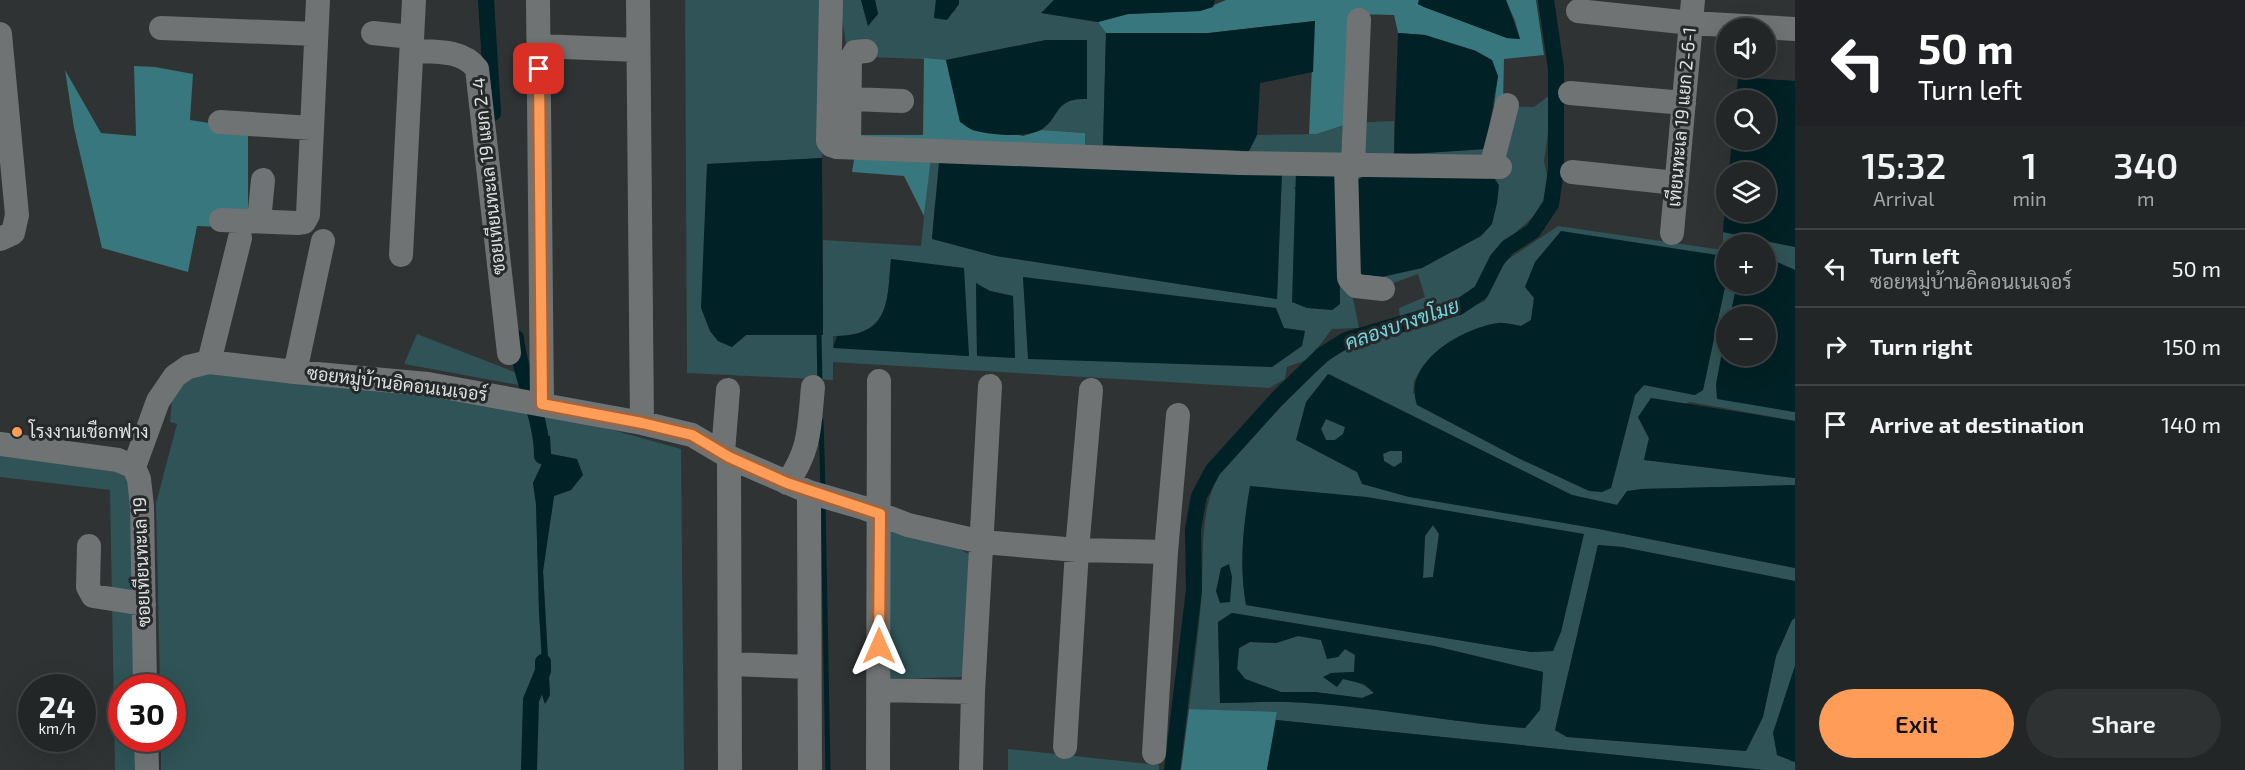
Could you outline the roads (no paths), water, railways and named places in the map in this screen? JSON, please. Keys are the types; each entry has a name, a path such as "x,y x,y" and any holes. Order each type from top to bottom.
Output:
{"street":[{"path":"221,220 297,223 304,222 308,215 318,0"},
{"path":"401,255 414,0"},
{"path":"538,0 542,404"},
{"path":"638,0 642,423"},
{"path":"831,0 828,141 837,147 1240,163 1495,167 1507,105"},
{"path":"1578,11 1692,12 1795,29"},
{"name":"เทียนทะเล 19 แยก 2-6-1","path":"1672,233 1692,12"},
{"path":"1359,20 1350,165 1349,278 1356,286 1383,289"},
{"path":"161,28 316,34"},
{"name":"ซอยเทียนทะเล 19 แยก 2-4","path":"373,33 470,59 477,69 509,353"},
{"path":"0,34 17,215 13,234 0,239"},
{"path":"539,46 638,50"},
{"path":"849,147 850,61 855,52 866,51"},
{"path":"1570,93 1683,103"},
{"path":"851,99 902,100"},
{"path":"220,122 311,128"},
{"path":"1572,172 1676,183"},
{"path":"260,221 263,180"},
{"path":"209,362 240,238"},
{"path":"295,372 323,241"},
{"name":"ซอยหมู่บ้านอิคอนเนเจอร์","path":"134,467 158,401 175,376 188,367 209,362 428,384 642,423 692,435 787,483 819,495 908,525 982,542 1077,550 1166,552"},
{"path":"878,770 879,381"},
{"path":"971,770 973,692 990,386"},
{"path":"787,483 804,455 813,387"},
{"path":"728,390 726,454 730,770"},
{"path":"1065,747 1077,550 1091,390"},
{"path":"1154,753 1166,552 1178,415"},
{"path":"0,444 107,458 134,467"},
{"name":"ซอยเทียนทะเล 19","path":"134,467 139,479 142,506 145,674"},
{"path":"810,770 809,667 819,495"},
{"path":"89,546 88,587 93,596 144,604"},
{"path":"730,664 809,667"},
{"path":"878,690 973,692"},
{"path":"146,752 147,770"}],"waterway":[{"path":"486,0 493,113"},
{"name":"คลองบางขโมย","path":"1172,770 1194,590 1193,529 1199,496 1213,470 1276,400 1322,355 1346,340 1459,307 1481,292 1497,260 1508,247 1533,231 1551,204 1556,170 1556,68 1546,0"},
{"path":"819,335 820,384"},
{"path":"516,338 518,353 535,411 542,456"},
{"path":"821,421 823,489"},
{"path":"823,502 828,770"},
{"path":"529,770 531,700 543,671 543,662"}],"place":[{"name":"โรงงานเชือกฟาง","path":"17,432"}]}
